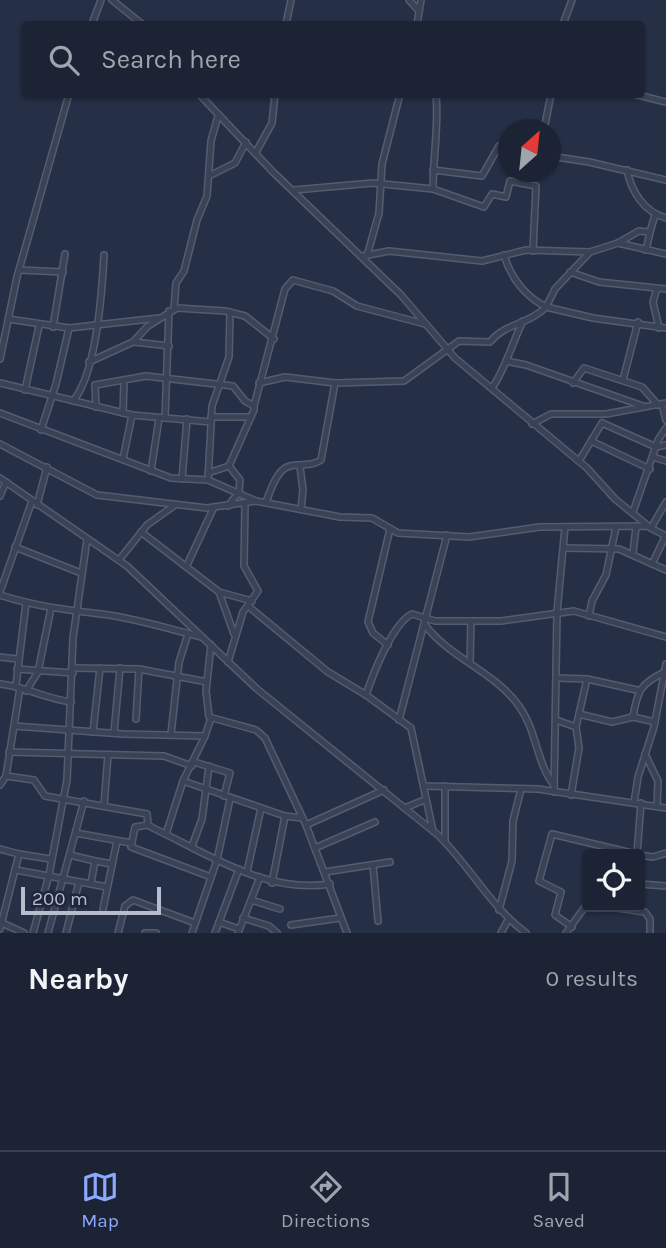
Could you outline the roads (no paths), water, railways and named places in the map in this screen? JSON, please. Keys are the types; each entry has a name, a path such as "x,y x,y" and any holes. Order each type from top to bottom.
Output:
{"street":[{"path":"93,21 100,0"},
{"path":"111,0 138,21"},
{"path":"287,21 291,0"},
{"path":"410,0 419,11"},
{"path":"417,21 421,0"},
{"path":"564,21 572,0"},
{"path":"645,97 666,102"},
{"path":"0,359 19,270 68,98"},
{"path":"202,98 365,256 455,359 579,461 615,499 649,527 666,536 652,564"},
{"path":"256,152 272,123 275,98"},
{"path":"365,256 379,213 382,164 399,98"},
{"path":"433,189 438,128 436,98"},
{"path":"546,119 550,98"},
{"path":"151,471 162,418 171,310 176,283 184,271 211,175 212,132 218,116"},
{"path":"211,175 236,163 246,142"},
{"path":"433,170 482,176 498,148"},
{"path":"561,158 666,180"},
{"path":"627,170 631,191 655,215 666,218"},
{"path":"295,190 355,183 433,189 484,207 492,194 506,197 510,181 536,186 533,251"},
{"path":"646,250 655,215"},
{"path":"365,256 389,251 482,261 533,251 590,252 618,243 639,230 650,232"},
{"path":"618,243 666,254"},
{"path":"260,383 285,377 335,383 404,381 459,341 490,342 499,331 546,307 555,289 590,252"},
{"path":"53,327 65,254"},
{"path":"73,401 88,378 104,255"},
{"path":"504,255 517,283 533,300 546,307 593,318 638,322 666,328"},
{"path":"19,270 63,272"},
{"path":"570,272 599,282 666,289"},
{"path":"0,413 171,478 208,477 229,466 251,417 274,339 285,289 290,282 298,279 333,291 357,306 425,324"},
{"path":"657,288 653,302 659,328"},
{"path":"89,362 133,342 171,310 230,312 256,322 274,339"},
{"path":"208,477 211,419 217,384 229,356 230,312"},
{"path":"8,319 39,326 69,328 159,318"},
{"path":"492,388 523,321"},
{"path":"622,380 638,322"},
{"path":"25,390 39,326"},
{"path":"41,430 52,398 69,328"},
{"path":"133,342 169,346"},
{"path":"506,361 526,365 643,406"},
{"path":"573,383 582,367 642,387 662,404 666,420"},
{"path":"95,385 166,377 233,386 245,401 254,406"},
{"path":"88,378 95,385 96,407"},
{"path":"124,381 124,413"},
{"path":"0,383 52,398 132,415 187,419 251,417"},
{"path":"266,502 282,471 288,466 300,467 321,460 335,383"},
{"path":"531,424 561,413 606,414 662,404"},
{"path":"579,461 606,414"},
{"path":"123,459 132,415"},
{"path":"181,479 187,419"},
{"path":"602,423 656,447 666,445"},
{"path":"633,512 656,447 666,428"},
{"path":"591,441 650,469"},
{"path":"0,444 96,495 215,507 266,502 340,517 372,518 390,529 404,533 469,537 565,527 649,527"},
{"path":"653,457 666,461"},
{"path":"228,506 239,492 240,480 229,466"},
{"path":"47,467 0,593 26,603 77,613 101,614 203,638"},
{"path":"300,467 303,490 301,509"},
{"path":"208,477 256,501"},
{"path":"0,496 3,480 119,560 228,662 433,831 508,920 526,933"},
{"path":"649,527 666,502"},
{"path":"228,662 234,634 243,612 258,591 244,566 245,504"},
{"path":"119,560 141,531 175,505"},
{"path":"187,565 215,507"},
{"path":"554,789 557,612 565,527"},
{"path":"589,616 613,549 616,527"},
{"path":"633,554 636,527"},
{"path":"388,645 373,633 368,622 390,529"},
{"path":"141,531 219,592 250,604 328,672 366,695 413,733 424,786 424,800 433,831"},
{"path":"399,720 447,535"},
{"path":"33,933 49,875 69,756 68,728 77,613 87,539"},
{"path":"15,547 81,573"},
{"path":"564,548 613,549 633,554 666,570"},
{"path":"219,592 234,634"},
{"path":"242,601 243,612"},
{"path":"0,785 6,776 21,688 17,659 26,603"},
{"path":"21,688 38,673 51,608"},
{"path":"426,621 502,621 574,611 666,637"},
{"path":"366,695 388,645 407,616 417,614 426,621 445,646 470,663 519,705 531,728 543,766 554,789"},
{"path":"470,663 471,621"},
{"path":"171,734 181,648 188,634"},
{"path":"166,834 183,781 193,764 211,718 206,702 211,645"},
{"path":"0,657 17,659"},
{"path":"638,849 638,777 655,722 666,664"},
{"path":"17,669 38,673 100,668 139,669 207,682"},
{"path":"93,732 100,668"},
{"path":"114,733 120,668"},
{"path":"136,719 139,669"},
{"path":"633,717 637,690 665,672"},
{"path":"556,678 587,679 637,690"},
{"path":"571,795 579,748 576,727 587,679"},
{"path":"0,684 21,688 46,699 71,702"},
{"path":"659,705 666,708"},
{"path":"579,714 612,722 633,717 655,722"},
{"path":"211,718 261,733 306,825 347,933"},
{"path":"556,720 576,727"},
{"path":"14,726 205,736"},
{"path":"9,752 69,756 164,756 230,773 218,860 192,933"},
{"path":"645,754 659,780 657,806"},
{"path":"103,804 108,755"},
{"path":"192,846 202,818 209,766"},
{"path":"6,776 34,779 42,794 147,814 148,825"},
{"path":"183,781 285,816 302,818"},
{"path":"424,786 554,789 571,795 666,808"},
{"path":"445,786 445,842"},
{"path":"499,910 512,861 513,821 521,789"},
{"path":"306,825 384,790"},
{"path":"405,808 424,800"},
{"path":"48,933 84,801"},
{"path":"247,872 261,808"},
{"path":"272,883 285,816"},
{"path":"314,848 375,822"},
{"path":"212,877 131,847 135,827 148,825 239,870 272,883 298,887 330,884"},
{"path":"76,833 131,843"},
{"path":"582,908 569,931 555,915 561,892 539,881 552,834 600,849"},
{"path":"103,909 117,841"},
{"path":"0,850 50,859"},
{"path":"645,856 653,858 665,853"},
{"path":"0,929 19,854"},
{"path":"70,855 112,864"},
{"path":"90,883 95,861"},
{"path":"325,872 390,862"},
{"path":"373,864 378,921"},
{"path":"16,870 107,887"},
{"path":"215,933 239,870"},
{"path":"219,922 239,931 260,877"},
{"path":"66,933 79,882"},
{"path":"645,884 666,886"},
{"path":"118,933 125,906 128,901 133,900 195,923"},
{"path":"251,900 280,909"},
{"path":"645,912 650,919 650,933"},
{"path":"243,918 269,926 278,933"},
{"path":"291,925 340,918"},
{"path":"501,933 508,920"},
{"path":"1,922 24,933"},
{"path":"258,933 260,925"},
{"path":"145,933 156,933"}]}
